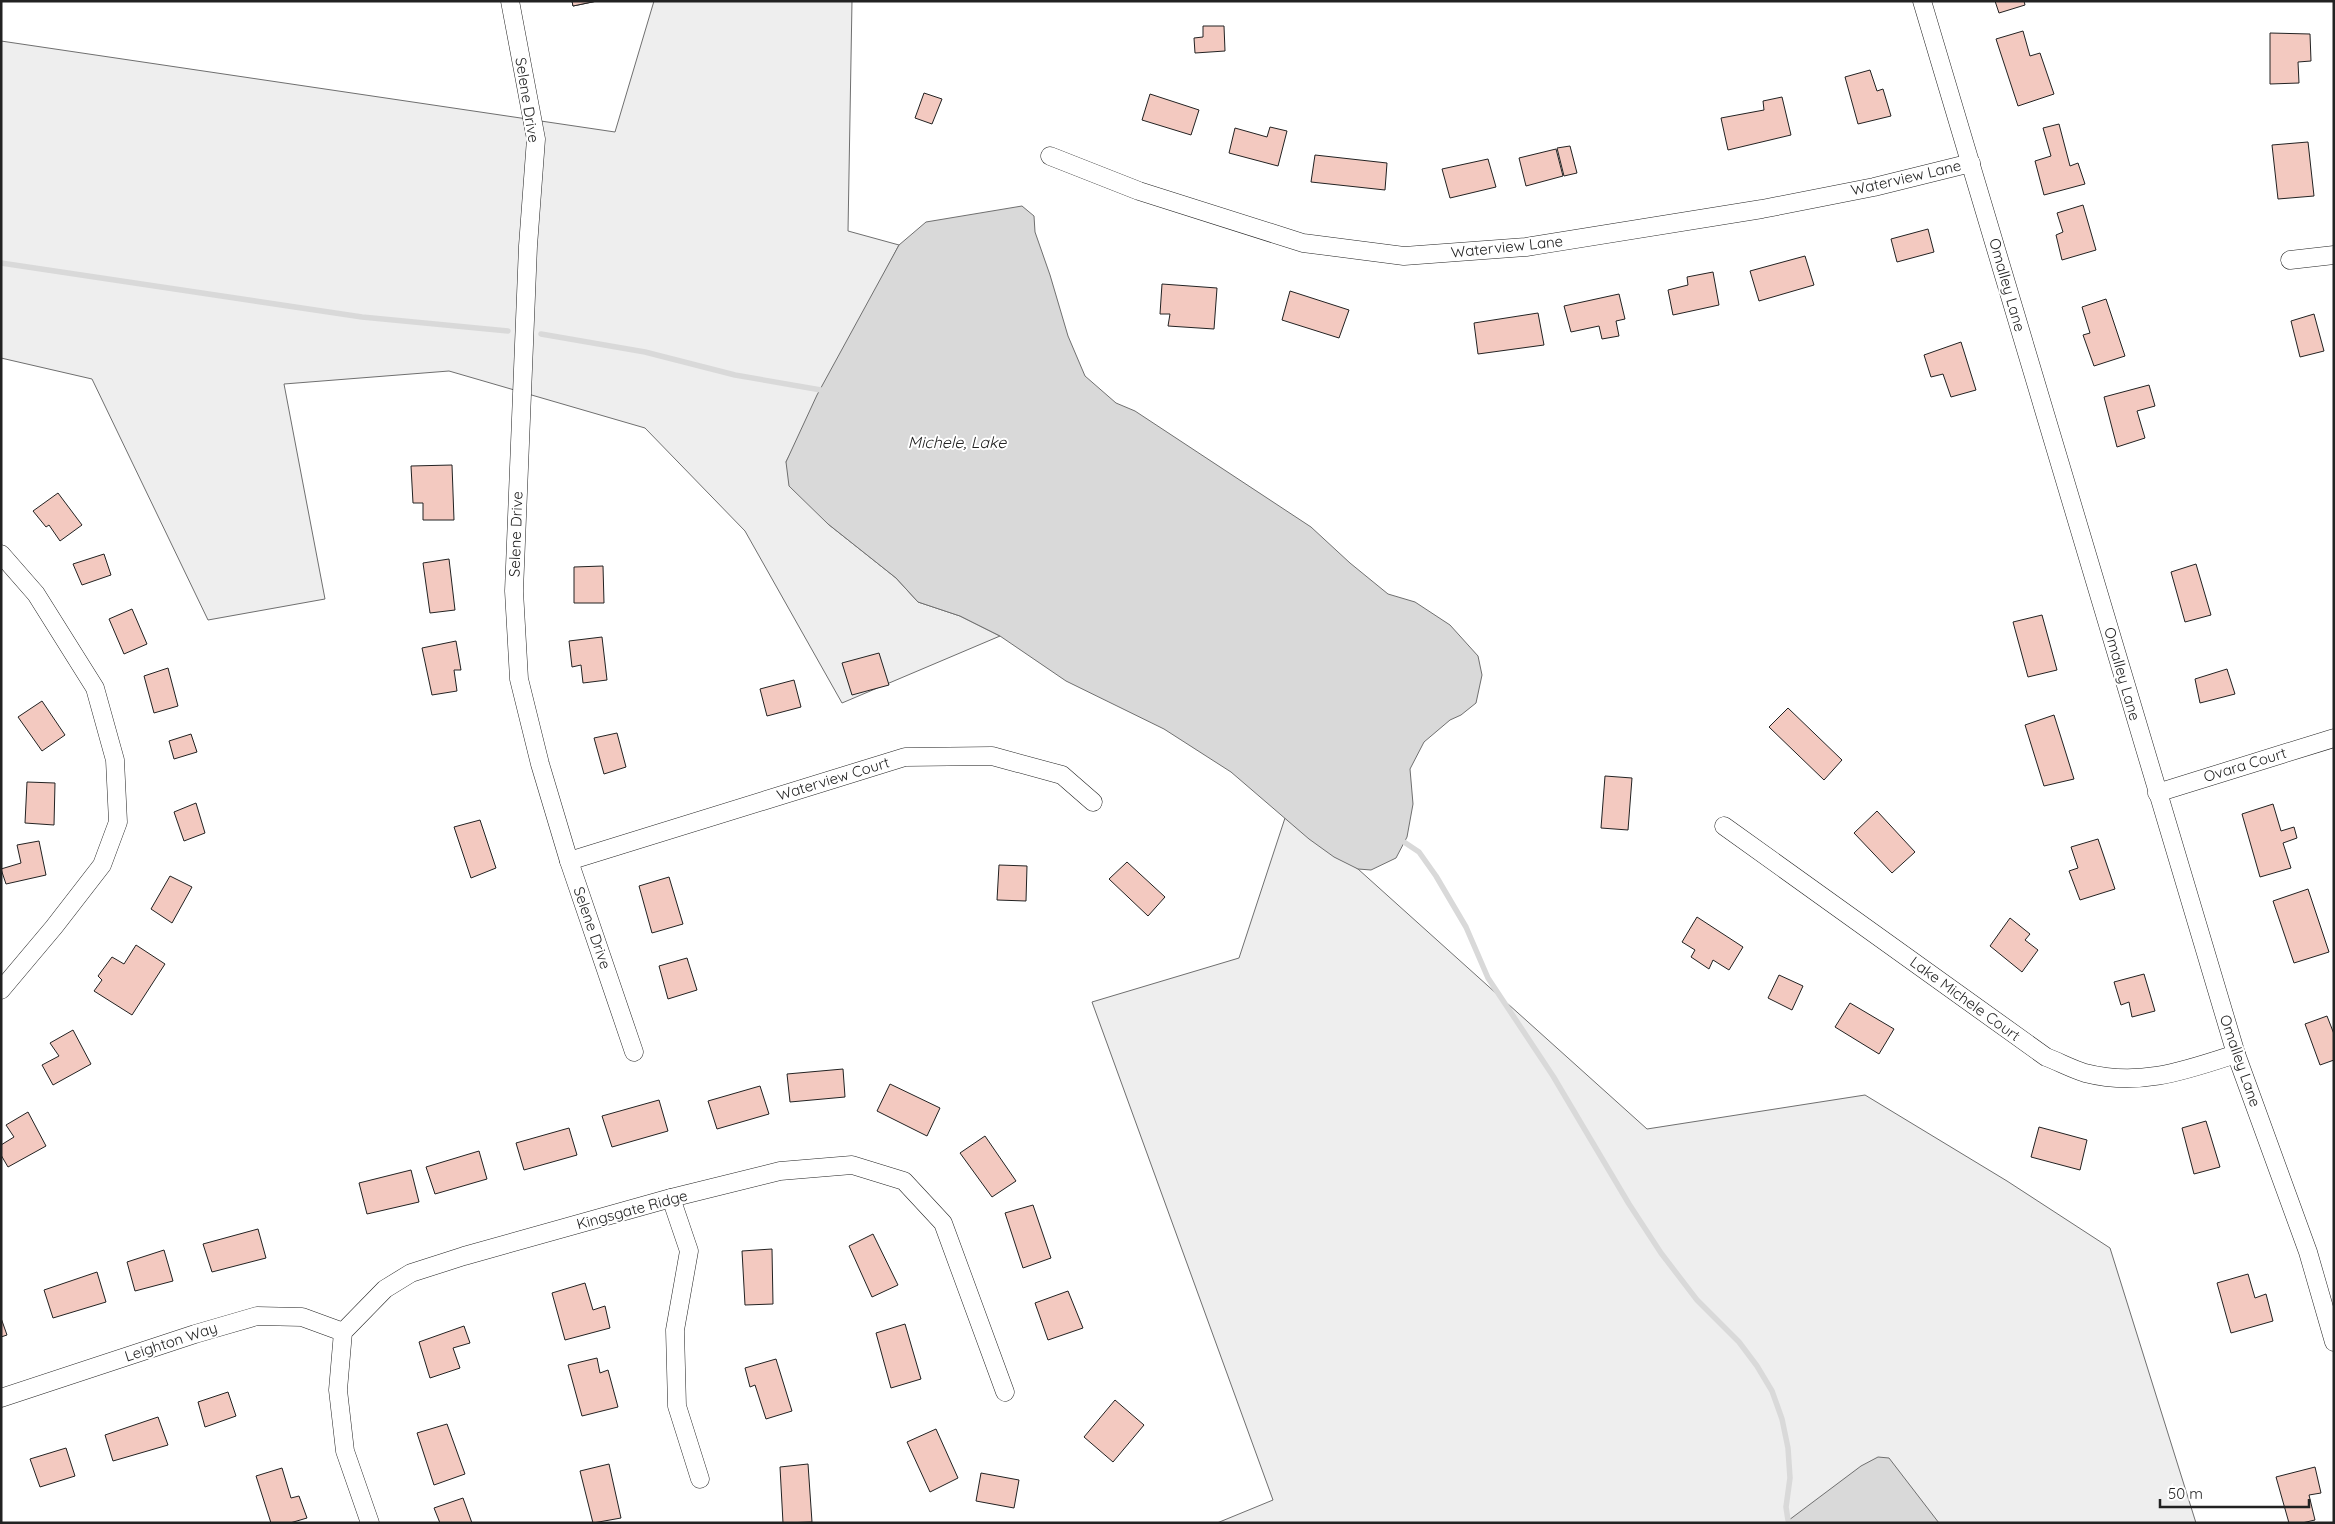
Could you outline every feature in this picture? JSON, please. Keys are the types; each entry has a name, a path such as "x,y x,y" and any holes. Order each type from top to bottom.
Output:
{"street":[{"name":"Selene Drive","path":"510,1 536,139 528,246 514,591 519,679 540,764 570,861 634,1052"},
{"name":"Omalley Lane","path":"1922,1 1972,163 2157,793 2236,1054 2308,1252 2334,1342"},
{"name":"Waterview Lane","path":"1050,156 1139,191 1303,243 1404,256 1526,247 1752,211 1874,187 1972,163"},
{"path":"2290,260 2334,255"},
{"path":"1,554 36,594 95,688 115,760 118,822 102,865 54,927 1,990"},
{"name":"Ovara Court","path":"2157,793 2334,738"},
{"name":"Waterview Court","path":"570,861 905,757 992,756 1062,774 1093,802"},
{"name":"Lake Michele Court","path":"1724,826 2046,1057 2084,1072 2113,1078 2143,1079 2172,1075 2236,1054"},
{"name":"Kingsgate Ridge","path":"344,1332 385,1289 411,1273 464,1256 672,1198 780,1171 852,1165 904,1181 943,1223 1005,1392"},
{"path":"672,1198 688,1251 674,1330 677,1406 700,1479"},
{"name":"Leighton Way","path":"1,1398 195,1334 257,1316 302,1317 344,1332"},
{"path":"344,1332 338,1390 344,1452 370,1523"}],"shaded area":[{"path":"654,1 852,1 848,231 899,245 786,462 828,524 896,578 918,602 960,616 1000,636 842,703 745,531 645,428 449,371 284,384 325,599 208,620 92,379 1,358 1,41 615,132"},
{"path":"1285,818 1358,869 1647,1129 1865,1095 2007,1181 2110,1248 2196,1523 1217,1523 1273,1500 1092,1002 1239,958"}],"water":[{"name":"Michele, Lake","path":"1022,206 1034,216 1035,232 1068,336 1085,376 1116,403 1135,411 1311,527 1350,563 1388,594 1415,602 1450,625 1478,656 1482,675 1476,703 1461,715 1450,720 1424,742 1410,769 1413,804 1407,837 1396,858 1371,870 1358,869 1334,857 1309,839 1231,772 1164,729 1066,681 1000,636 960,616 918,602 896,578 828,524 789,486 786,462 817,395 899,245 926,222"},
{"path":"1878,1457 1889,1458 1939,1523 1785,1523 1861,1466"}],"building":[{"path":"572,1 597,1 573,6"},
{"path":"572,1 597,1 573,6"},
{"path":"1995,1 2024,1 2025,5 1999,13"},
{"path":"1203,26 1224,26 1225,51 1195,53 1194,38 1203,37"},
{"path":"2023,31 2030,56 2040,53 2054,94 2018,106 1996,39"},
{"path":"2270,33 2310,34 2311,61 2298,62 2299,83 2270,84"},
{"path":"1870,70 1877,91 1883,89 1891,116 1858,124 1845,77"},
{"path":"924,93 942,99 932,124 915,118"},
{"path":"1150,94 1199,110 1191,135 1142,120"},
{"path":"1782,97 1791,135 1728,150 1721,118 1764,110 1763,101"},
{"path":"2059,124 2070,166 2078,163 2085,184 2044,195 2035,161 2051,156 2043,128"},
{"path":"1270,127 1287,131 1278,166 1229,153 1235,128 1267,137"},
{"path":"2308,142 2314,196 2278,199 2272,145"},
{"path":"1570,146 1577,173 1564,176 1557,148"},
{"path":"1556,149 1563,176 1526,186 1519,158"},
{"path":"1315,155 1387,163 1385,190 1311,182"},
{"path":"1488,159 1496,187 1450,198 1442,169"},
{"path":"2083,205 2096,250 2062,260 2056,235 2063,232 2057,213"},
{"path":"1928,229 1934,252 1897,262 1891,239"},
{"path":"1805,256 1814,285 1759,301 1750,271"},
{"path":"1713,272 1719,305 1673,315 1668,290 1688,285 1687,277"},
{"path":"1162,284 1217,288 1214,329 1168,326 1170,314 1160,314"},
{"path":"1290,291 1349,310 1339,338 1282,320"},
{"path":"1619,294 1625,319 1616,321 1619,336 1602,339 1599,326 1571,332 1564,306"},
{"path":"2106,299 2125,356 2094,366 2083,335 2090,333 2082,307"},
{"path":"1538,313 1544,345 1478,354 1474,323"},
{"path":"2314,314 2324,351 2300,357 2291,321"},
{"path":"1961,342 1976,390 1951,397 1943,374 1931,377 1924,355"},
{"path":"2149,385 2155,406 2137,411 2145,438 2117,447 2104,397"},
{"path":"452,465 454,520 423,520 423,503 413,503 411,466"},
{"path":"58,493 82,525 60,541 49,525 46,527 33,511"},
{"path":"104,554 111,575 82,585 73,564"},
{"path":"449,559 455,610 430,613 423,563"},
{"path":"2196,564 2211,615 2185,622 2171,572"},
{"path":"603,566 604,603 574,603 574,567"},
{"path":"132,609 147,644 124,654 109,619"},
{"path":"2042,615 2057,670 2028,677 2013,622"},
{"path":"602,637 607,680 583,683 581,665 572,667 569,641"},
{"path":"456,641 461,670 454,670 457,691 432,695 422,648"},
{"path":"879,653 889,685 852,695 842,663"},
{"path":"168,668 178,706 154,713 144,676"},
{"path":"2227,669 2235,694 2200,703 2195,679"},
{"path":"794,680 801,707 767,716 760,689"},
{"path":"42,701 65,735 42,751 18,717"},
{"path":"1788,708 1842,760 1824,780 1769,727"},
{"path":"2054,715 2074,779 2044,786 2025,725"},
{"path":"617,733 626,767 604,774 594,738"},
{"path":"191,734 197,752 174,759 169,741"},
{"path":"1605,776 1632,778 1628,830 1601,828"},
{"path":"27,782 55,783 54,825 25,823"},
{"path":"196,803 205,833 184,841 174,812"},
{"path":"2273,804 2281,831 2294,827 2297,838 2283,843 2291,868 2260,877 2242,814"},
{"path":"1877,811 1915,852 1892,873 1854,833"},
{"path":"480,820 496,868 471,878 454,827"},
{"path":"2098,839 2115,889 2080,900 2069,871 2078,868 2071,847"},
{"path":"39,841 46,875 6,884 1,869 21,863 17,845"},
{"path":"1127,862 1165,897 1148,916 1109,879"},
{"path":"999,865 1027,866 1026,901 997,900"},
{"path":"170,876 192,887 172,923 151,909"},
{"path":"669,877 683,924 652,933 639,886"},
{"path":"2308,889 2329,952 2294,963 2273,901"},
{"path":"1697,917 1743,947 1729,970 1713,960 1709,969 1691,957 1695,950 1682,942"},
{"path":"2010,918 2030,934 2025,940 2038,950 2022,972 1990,946"},
{"path":"136,945 165,964 132,1015 94,991 102,980 98,976 112,957 124,964"},
{"path":"687,958 697,990 668,999 659,966"},
{"path":"2144,974 2155,1011 2132,1017 2129,1002 2121,1005 2114,982"},
{"path":"1779,975 1803,986 1792,1010 1768,998"},
{"path":"1850,1003 1894,1029 1879,1054 1835,1027"},
{"path":"2327,1016 2334,1034 2334,1060 2320,1065 2305,1024"},
{"path":"73,1030 91,1064 53,1085 42,1065 59,1056 50,1043"},
{"path":"843,1069 845,1097 790,1102 787,1074"},
{"path":"890,1084 940,1108 927,1136 877,1111"},
{"path":"760,1086 769,1114 717,1129 708,1101"},
{"path":"659,1100 668,1131 612,1147 602,1116"},
{"path":"28,1112 46,1146 8,1167 1,1155 1,1145 14,1137 6,1125"},
{"path":"2206,1121 2220,1167 2194,1174 2182,1128"},
{"path":"2039,1127 2087,1140 2080,1170 2031,1157"},
{"path":"569,1128 577,1155 524,1170 516,1143"},
{"path":"985,1136 1016,1181 992,1197 960,1153"},
{"path":"479,1151 487,1179 435,1194 426,1167"},
{"path":"411,1170 419,1202 367,1214 359,1183"},
{"path":"1033,1205 1051,1258 1023,1268 1005,1213"},
{"path":"258,1229 266,1258 212,1272 203,1244"},
{"path":"873,1234 898,1285 872,1297 849,1246"},
{"path":"772,1249 773,1304 745,1305 742,1251"},
{"path":"164,1250 173,1281 135,1291 127,1262"},
{"path":"97,1272 106,1302 53,1318 44,1290"},
{"path":"2248,1274 2255,1298 2266,1294 2273,1321 2231,1333 2217,1283"},
{"path":"585,1283 593,1310 605,1306 610,1328 565,1340 552,1293"},
{"path":"1068,1291 1083,1328 1048,1340 1035,1303"},
{"path":"1,1318 7,1335 1,1337"},
{"path":"905,1324 921,1379 891,1388 876,1333"},
{"path":"464,1326 470,1343 453,1348 460,1368 430,1378 419,1342"},
{"path":"597,1358 600,1373 608,1370 618,1407 582,1416 568,1365"},
{"path":"776,1359 792,1411 766,1419 755,1385 750,1387 745,1368"},
{"path":"228,1392 236,1416 205,1427 198,1402"},
{"path":"1115,1400 1144,1425 1113,1462 1084,1437"},
{"path":"158,1417 168,1445 113,1461 105,1435"},
{"path":"447,1424 465,1474 434,1485 417,1433"},
{"path":"936,1429 958,1478 930,1492 907,1442"},
{"path":"66,1448 75,1476 40,1487 30,1459"},
{"path":"609,1464 621,1518 593,1523 580,1471"},
{"path":"808,1464 812,1522 783,1523 780,1467"},
{"path":"2315,1467 2321,1493 2309,1495 2315,1520 2289,1523 2276,1477"},
{"path":"282,1468 291,1498 299,1496 307,1518 290,1523 271,1523 256,1476"},
{"path":"981,1473 1019,1480 1014,1508 976,1501"},
{"path":"463,1498 472,1523 440,1523 434,1508"}],"waterway":[{"path":"1,263 362,317 508,331"},
{"path":"541,334 645,352 735,375 821,390"},
{"path":"1404,842 1419,852 1436,876 1466,927 1488,978 1553,1076 1629,1204 1661,1253 1697,1300 1739,1342 1757,1366 1772,1391 1782,1419 1788,1448 1790,1478 1786,1507 1788,1520"}]}
